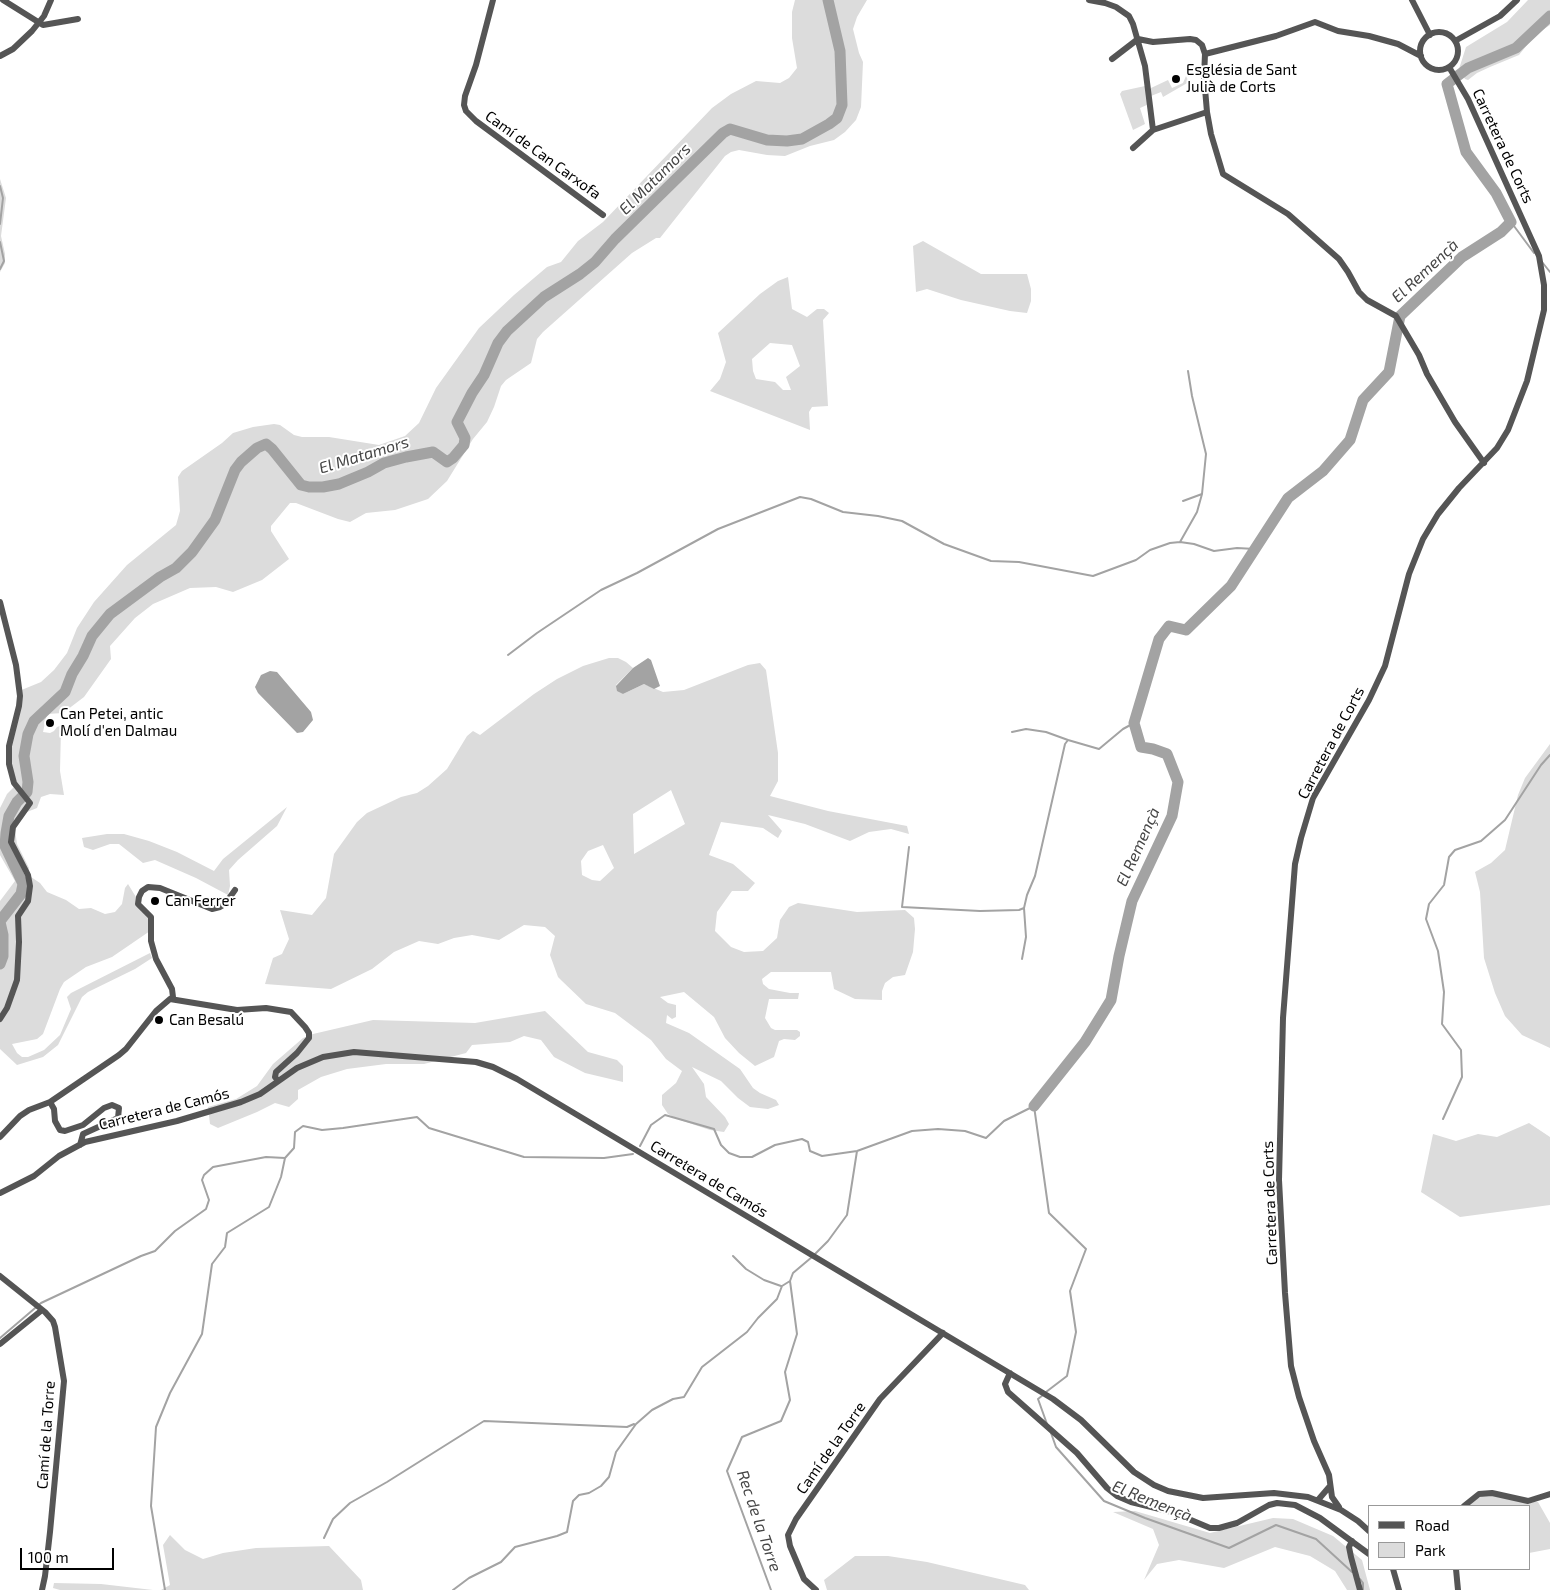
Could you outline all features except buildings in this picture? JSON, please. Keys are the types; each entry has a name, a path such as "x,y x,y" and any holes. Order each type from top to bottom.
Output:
{"street":[{"path":"3,0 43,25 78,20"},
{"path":"0,56 24,40 39,23 51,0"},
{"name":"Camí de Can Carxofa","path":"493,0 476,65 465,96 464,105 466,111 476,121 603,215"},
{"path":"1089,0 1112,5 1129,16 1138,39 1147,76 1154,130"},
{"path":"1412,0 1430,35"},
{"path":"1455,41 1500,16 1516,0"},
{"path":"1205,54 1276,36 1315,22 1338,31 1370,36 1398,44 1421,56 1429,67 1436,70 1449,67 1454,62 1458,55 1458,48 1450,36 1437,32 1424,40 1421,56"},
{"path":"1112,59 1138,39 1153,42 1178,39 1196,40 1202,45 1205,54 1204,77 1207,112 1211,134 1223,174 1288,214 1339,259 1359,292 1367,300 1396,316 1419,355 1426,374 1455,422 1484,463"},
{"name":"Carretera de Corts","path":"1341,1510 1332,1494 1329,1475 1314,1441 1299,1397 1292,1366 1279,1180 1283,1018 1296,864 1301,838 1313,798 1369,700 1385,666 1409,574 1423,539 1438,514 1459,488 1497,448 1508,430 1527,381 1544,310 1544,285 1540,256 1462,88 1449,67"},
{"path":"1133,148 1154,130 1207,112"},
{"path":"0,602 13,652 19,691 19,706 9,754 9,764 16,786 28,801 13,827 11,842 28,875 30,886 28,901 18,916 17,980 7,1008 0,1019"},
{"path":"0,1137 20,1116 29,1110 50,1102 119,1055 172,996 172,989 156,959 151,941 151,917 138,904 142,891 148,887 160,888 212,909 225,904 235,890"},
{"path":"170,999 237,1010 266,1008 290,1012 305,1027 309,1033 309,1038 297,1053 276,1072 275,1077 278,1081"},
{"name":"Carretera de Camós","path":"0,1193 34,1176 59,1156 80,1145 107,1136 177,1121 241,1102 260,1094 290,1072 310,1062 332,1055 354,1052 464,1060 483,1064 517,1079 1053,1398 1081,1420 1134,1472 1154,1485 1168,1491 1203,1498 1274,1493 1295,1494 1321,1501 1341,1510 1368,1530"},
{"path":"50,1102 60,1130 65,1131 83,1125 104,1108 112,1105 119,1108 118,1118 82,1134 80,1145"},
{"name":"Camí de la Torre","path":"0,1276 53,1321 64,1381 50,1532 42,1586"},
{"path":"0,1344 42,1310"},
{"name":"Camí de la Torre","path":"816,1590 804,1579 790,1546 788,1536 796,1520 880,1399 943,1333"},
{"path":"1010,1373 1005,1384 1008,1392 1083,1458 1111,1492 1131,1502 1172,1512 1210,1528 1219,1528 1237,1523 1269,1505 1285,1503 1311,1512 1368,1553"},
{"path":"1321,1501 1330,1486"},
{"path":"1465,1505 1479,1494 1492,1493 1528,1501 1550,1494"},
{"path":"1321,1501 1332,1494"},
{"path":"1352,1541 1349,1547 1360,1590"},
{"path":"1393,1570 1399,1590"},
{"path":"1456,1570 1458,1590"},
{"path":"37,1590 42,1586"}],"green space":[{"path":"795,0 867,0 857,17 853,29 863,62 861,107 856,120 845,132 834,140 810,146 785,156 739,150 725,156 660,238 656,238 632,253 543,332 537,339 531,363 506,380 501,386 487,422 473,439 447,481 428,499 395,510 366,513 350,522 296,503 290,503 271,526 271,531 289,559 262,580 233,592 216,587 190,588 153,604 135,618 110,646 111,659 84,697 63,713 47,714 43,732 50,733 57,727 60,726 61,728 60,771 64,795 50,794 41,797 37,808 27,812 15,829 17,844 29,868 28,875 40,883 47,892 66,900 79,909 91,908 105,914 115,912 122,904 125,888 128,884 150,920 150,931 112,957 86,967 64,982 43,1034 37,1039 12,1044 17,1053 22,1057 28,1057 44,1050 60,1035 71,1009 67,997 71,993 150,953 152,958 135,969 88,992 82,997 58,1045 43,1057 17,1065 0,1049 0,901 15,881 0,855 0,808 7,794 15,786 9,764 19,691 41,682 54,670 67,653 77,628 94,602 127,565 176,525 180,511 178,477 182,471 233,433 253,427 274,424 280,425 294,435 302,437 329,437 379,445 405,436 419,423 436,388 479,328 547,267 561,262 578,241 603,222 712,108 731,94 756,81 780,83 789,78 797,68 792,38 792,12"},
{"path":"1528,0 1550,0 1550,25 1535,35 1519,55 1477,73 1468,80 1465,79 1459,69 1466,47 1507,22"},
{"path":"1186,76 1189,82 1163,97 1161,92 1151,96 1151,88 1168,80 1172,88 1183,83"},
{"path":"1145,86 1149,104 1140,108 1145,124 1133,130 1120,94 1122,91"},
{"path":"0,179 6,198 1,236 5,263 0,272"},
{"path":"923,241 981,274 1027,274 1031,289 1031,301 1027,313 961,300 927,289 916,292 913,246"},
{"path":"788,277 792,309 807,317 817,309 824,309 829,313 823,320 828,406 812,407 809,412 810,430 710,391 720,379 726,362 718,333 760,294 778,281","holes":["770,343 792,345 800,366 786,377 791,390 783,390 775,382 756,379 752,359"]},
{"path":"609,658 618,658 626,662 633,668 616,685 623,694 644,684 663,692 684,690 748,665 760,663 766,670 778,753 778,781 770,796 828,811 907,826 909,834 891,829 869,832 850,841 805,824 768,815 782,831 778,838 763,828 721,822 709,855 733,864 755,883 748,891 732,891 717,912 715,931 731,947 744,952 763,951 777,938 780,920 789,907 798,903 857,912 905,910 914,918 915,929 913,952 905,975 893,977 885,983 882,991 882,1000 855,999 834,989 831,972 771,972 762,979 763,984 769,989 799,993 798,999 769,999 765,1018 771,1028 775,1030 797,1030 800,1032 800,1036 795,1040 784,1039 779,1041 774,1057 755,1066 725,1038 714,1017 684,992 660,997 668,1003 676,1005 676,1017 672,1019 667,1015 666,1023 689,1033 740,1069 753,1088 776,1100 779,1105 768,1109 750,1107 721,1081 692,1067 704,1084 706,1097 729,1124 724,1132 710,1130 668,1114 662,1105 662,1095 676,1083 682,1071 666,1059 651,1040 615,1013 586,1004 558,977 550,955 555,936 545,927 524,925 499,940 472,935 454,938 438,944 419,941 394,952 372,969 331,989 265,984 273,958 282,954 289,939 280,910 312,915 326,898 334,854 357,822 367,813 401,797 417,793 428,786 447,769 467,736 473,731 480,735 534,694 557,679 583,666","holes":["671,790 685,824 634,854 633,814","603,845 614,868 600,881 592,880 582,875 581,861 588,851"]},
{"path":"1550,744 1550,1048 1522,1035 1505,1016 1495,993 1484,958 1480,892 1475,872 1491,863 1505,850 1518,795 1525,778"},
{"path":"287,807 277,826 229,870 230,886 228,895 155,860 143,863 119,844 110,844 93,850 84,847 82,838 107,834 124,834 177,852 214,871 223,859"},
{"path":"545,1011 588,1052 617,1060 623,1066 623,1082 585,1073 554,1057 541,1040 524,1036 510,1042 472,1045 466,1053 424,1064 386,1064 347,1069 321,1077 298,1090 298,1099 289,1107 275,1103 218,1128 210,1124 208,1107 236,1099 257,1086 273,1064 303,1038 313,1034 373,1020 475,1023"},
{"path":"1529,1123 1550,1137 1550,1205 1460,1217 1421,1192 1433,1134 1456,1141 1478,1134 1497,1137"},
{"path":"1488,1493 1538,1502 1550,1523 1550,1549 1530,1553 1530,1505 1466,1505"},
{"path":"1135,1511 1210,1533 1273,1518 1293,1519 1333,1536 1362,1560 1370,1590 1347,1590 1335,1571 1310,1556 1275,1547 1224,1568 1179,1560 1157,1564 1144,1580 1159,1545 1153,1529 1113,1512"},
{"path":"170,1535 185,1550 203,1559 223,1553 256,1548 329,1546 361,1580 363,1590 161,1590 170,1585 163,1545"},
{"path":"855,1556 888,1556 927,1562 1025,1585 1029,1590 827,1590 824,1580"},
{"path":"54,1583 101,1584 153,1590 60,1590 53,1588"}],"shaded area":[{"path":"648,658 651,660 660,686 654,689 644,684 623,694 617,691 616,686 633,668"},
{"path":"270,671 277,672 311,712 313,720 303,732 297,733 258,693 255,687 261,675"}],"waterway":[{"name":"El Matamors","path":"0,921 21,894 23,884 5,846 9,816 17,802 27,792 28,782 24,756 28,734 34,721 65,692 72,674 92,636 110,614 160,577 176,568 192,552 215,520 235,470 241,462 257,448 266,444 301,485 323,487 339,484 384,463 406,457 433,452 447,462 453,458 464,445 465,438 457,422 484,375 498,343 507,331 544,297 595,262 615,239 723,133 730,129 767,140 787,141 802,139 837,118 842,105 840,51 828,0"},
{"name":"El Remençà","path":"1034,1106 1085,1042 1111,1000 1132,901 1172,816 1178,782 1167,754 1141,747 1134,723 1159,639 1169,626 1186,630 1231,586 1288,498 1323,471 1350,440 1363,400 1389,372 1400,316 1462,257 1501,232 1511,222 1496,193 1466,152 1447,84 1468,68 1516,48 1550,16"},
{"path":"0,186 3,198 0,224"},
{"path":"1511,222 1534,253"},
{"path":"0,242 4,261 0,269"},
{"path":"1542,262 1550,272"},
{"path":"1180,542 1197,512 1202,494 1206,454 1188,371"},
{"path":"1183,501 1202,494"},
{"path":"508,655 601,590 637,573 718,529 800,497 811,499 843,512 902,521 944,544 991,561 1019,562 1093,576 1136,560 1150,550 1170,543 1194,544 1214,551 1237,548 1255,549"},
{"path":"1022,959 1026,937 1024,908 1035,876 1065,744 1068,740 1099,749 1123,729 1134,723"},
{"path":"1012,732 1026,729 1046,732 1068,740"},
{"path":"1443,1119 1462,1077 1461,1050 1442,1024 1444,992 1438,951 1426,919 1429,904 1444,885 1449,857 1455,850 1481,841 1505,820 1541,765 1550,755"},
{"path":"909,847 902,907 980,911 1019,910 1024,908"},
{"name":"El Matamors","path":"0,922 3,935 3,956 0,964"},
{"path":"640,1146 651,1125 665,1115 714,1129 721,1145 729,1153 740,1157 752,1157 775,1145 802,1139 808,1142 810,1151 822,1156 857,1151 912,1131 938,1129 965,1131 986,1138 1004,1121 1034,1106 1049,1213 1086,1249 1070,1291 1076,1332 1067,1376 1046,1392"},
{"path":"165,1590 151,1506 156,1427 170,1393 202,1334 212,1264 225,1247 227,1233 269,1207 281,1177 285,1158 294,1148 295,1132 303,1126 322,1130 417,1117 429,1128 524,1157 604,1158 633,1154"},
{"path":"815,1254 828,1241 847,1215 857,1151"},
{"path":"0,1338 41,1303 155,1251 175,1231 206,1209 209,1200 202,1180 204,1175 213,1167 266,1157 285,1158"},
{"path":"733,1256 746,1269 764,1280 781,1286"},
{"path":"453,1590 469,1578 501,1562 515,1547 567,1532 573,1501 579,1495 589,1493 601,1486 609,1477 616,1452 636,1424 652,1410 673,1399 684,1397 702,1367 747,1332 777,1299 782,1286 790,1281 793,1273 812,1257"},
{"name":"Rec de la Torre","path":"771,1590 727,1471 742,1437 781,1421 790,1400 785,1372 797,1334 790,1281"},
{"name":"El Remençà","path":"1043,1395 1038,1399 1047,1424"},
{"path":"324,1538 333,1519 350,1503 484,1421 627,1427 634,1424"},
{"name":"El Remençà","path":"1051,1433 1056,1447 1104,1501 1229,1548 1276,1525 1316,1539 1352,1572"},
{"name":"El Remençà","path":"1360,1579 1363,1583 1363,1590"}],"place":[{"name":"Església de Sant Julià de Corts","path":"1176,79"},
{"name":"Can Petei, antic Molí d'en Dalmau","path":"50,723"},
{"name":"Can Ferrer","path":"155,901"},
{"name":"Can Besalú","path":"159,1020"}]}
